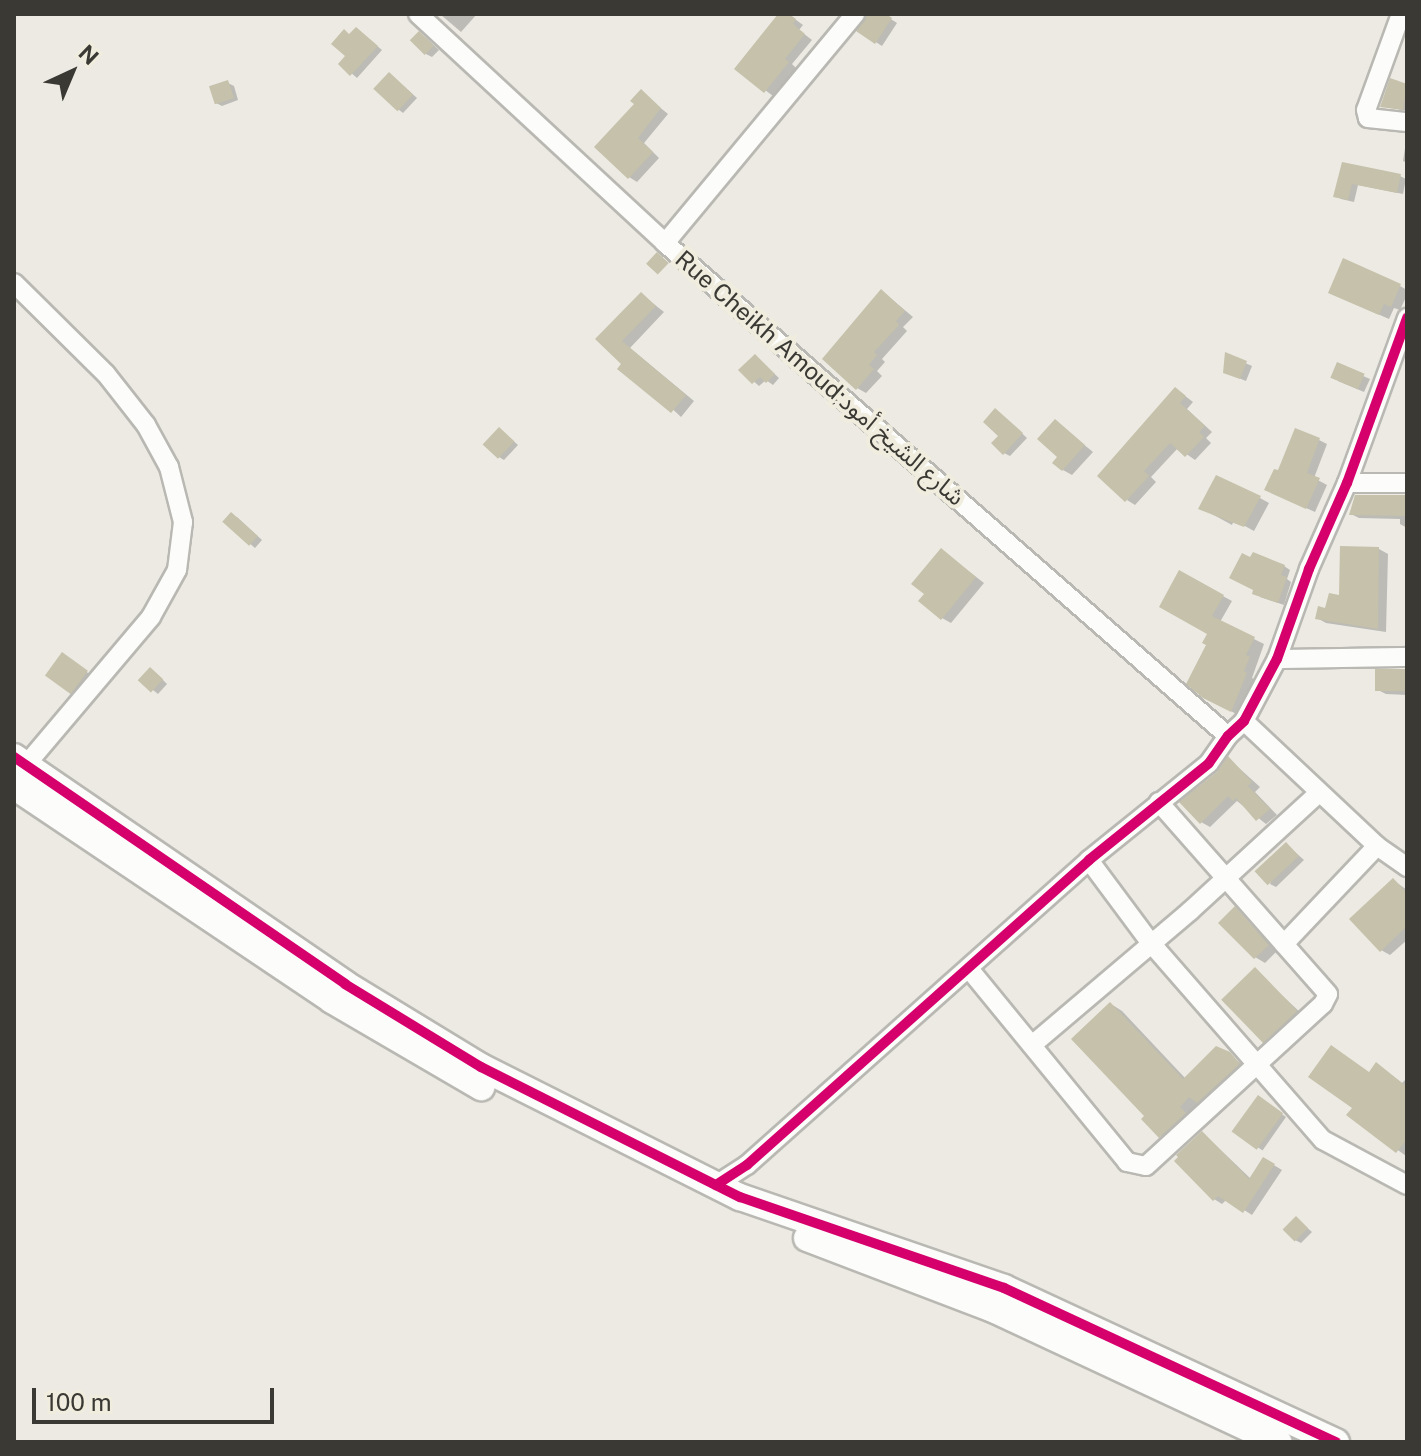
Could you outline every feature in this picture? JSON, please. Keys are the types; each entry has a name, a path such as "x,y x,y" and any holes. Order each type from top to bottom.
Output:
{"street":[{"name":"Rue Cheikh Amoud;شارع الشيخ أمود","path":"418,14 665,243 1228,736"},
{"path":"665,243 855,14"},
{"path":"1401,14 1366,110 1368,118 1407,122"},
{"path":"14,283 106,374 146,425 169,467 183,522 177,570 151,617 18,769"},
{"path":"716,1185 747,1165 843,1077 970,970 1089,860 1209,763 1228,736 1244,721 1277,659 1309,569 1400,355 1407,318"},
{"path":"1347,483 1407,483"},
{"path":"1277,659 1407,657"},
{"path":"1244,721 1377,846 1407,867"},
{"path":"18,769 345,984 467,1059 740,1197 1004,1288 1336,1442"},
{"path":"18,769 332,1000 471,1082 738,1212 993,1309 1278,1442"},
{"path":"1032,1045 1319,793"},
{"path":"970,970 1127,1162 1137,1167 1146,1166 1327,999 1327,990 1159,802"},
{"path":"1284,944 1377,846"},
{"path":"1089,860 1150,942 1323,1140 1407,1185"},
{"path":"740,1197 747,1165"}],"building":[{"path":"778,14 789,14 796,19 793,24 805,34 785,59 789,62 764,93 734,69"},
{"path":"868,14 886,14 892,18 875,44 856,31"},
{"path":"356,27 378,46 350,76 338,64 345,56 331,44 344,29 349,34"},
{"path":"419,31 434,46 425,55 410,40"},
{"path":"389,72 413,95 397,111 373,89"},
{"path":"1390,78 1407,84 1403,110 1380,107"},
{"path":"228,80 234,98 215,104 209,86"},
{"path":"641,89 661,108 638,138 653,152 628,179 594,147 634,104 630,101"},
{"path":"1342,162 1401,174 1397,193 1352,184 1348,200 1333,197"},
{"path":"657,252 669,263 658,275 646,264"},
{"path":"1343,258 1401,284 1391,307 1384,304 1379,315 1328,293"},
{"path":"881,289 905,311 896,321 899,325 874,352 877,355 869,365 874,369 856,390 822,359"},
{"path":"641,292 656,306 622,341 686,395 671,413 617,369 621,364 595,339"},
{"path":"1225,352 1247,361 1240,379 1223,373"},
{"path":"755,354 775,374 766,383 760,377 752,384 738,370"},
{"path":"1337,362 1365,374 1358,389 1330,378"},
{"path":"1175,387 1186,396 1180,403 1205,426 1199,432 1204,437 1185,457 1170,443 1144,471 1149,476 1125,502 1097,476"},
{"path":"995,408 1023,433 1003,455 991,443 998,436 983,422"},
{"path":"1055,419 1085,445 1062,471 1052,463 1057,457 1037,439"},
{"path":"499,427 514,441 498,459 483,445"},
{"path":"1295,428 1320,438 1307,473 1320,478 1306,509 1264,490 1274,469 1278,470"},
{"path":"1216,475 1261,496 1244,527 1198,509"},
{"path":"1355,495 1407,495 1407,516 1349,515"},
{"path":"231,512 258,536 249,546 222,522"},
{"path":"1340,546 1379,547 1378,629 1315,619 1318,606 1325,608 1329,593 1339,595"},
{"path":"941,548 976,577 941,620 918,601 924,594 911,584"},
{"path":"1253,552 1285,565 1281,575 1287,577 1278,603 1252,594 1253,590 1229,578 1242,553 1250,557"},
{"path":"1179,570 1224,595 1212,616 1255,637 1246,655 1250,657 1244,671 1247,673 1231,712 1203,698 1186,684 1206,645 1202,643 1207,634 1159,607"},
{"path":"62,652 88,671 71,694 45,675"},
{"path":"150,667 163,679 151,692 138,680"},
{"path":"1375,669 1407,669 1407,691 1375,691"},
{"path":"1228,756 1252,782 1248,786 1270,809 1256,821 1236,798 1233,801 1228,796 1200,824 1179,802 1217,772"},
{"path":"1286,842 1299,856 1268,885 1255,871"},
{"path":"1393,878 1407,893 1407,926 1380,952 1349,919"},
{"path":"1235,906 1269,945 1254,959 1218,923"},
{"path":"1255,967 1297,1011 1264,1044 1221,1000"},
{"path":"1110,1002 1183,1079 1216,1046 1230,1052 1240,1064 1197,1103 1189,1097 1180,1107 1186,1113 1159,1138 1141,1119 1144,1116 1071,1039"},
{"path":"1331,1045 1369,1072 1376,1062 1407,1087 1407,1139 1396,1153 1346,1115 1352,1108 1308,1077"},
{"path":"1258,1095 1283,1113 1257,1150 1232,1131"},
{"path":"1202,1131 1249,1179 1263,1157 1275,1164 1243,1213 1218,1196 1213,1201 1174,1161 1178,1157 1176,1155"},
{"path":"1296,1216 1308,1228 1295,1241 1283,1229"}],"cycle path":[{"path":"716,1185 747,1165 1089,860 1209,763 1228,736 1244,721 1277,659 1309,569 1347,483 1407,318"},
{"path":"14,757 345,984 481,1067 740,1197 1004,1288 1336,1442"}]}
